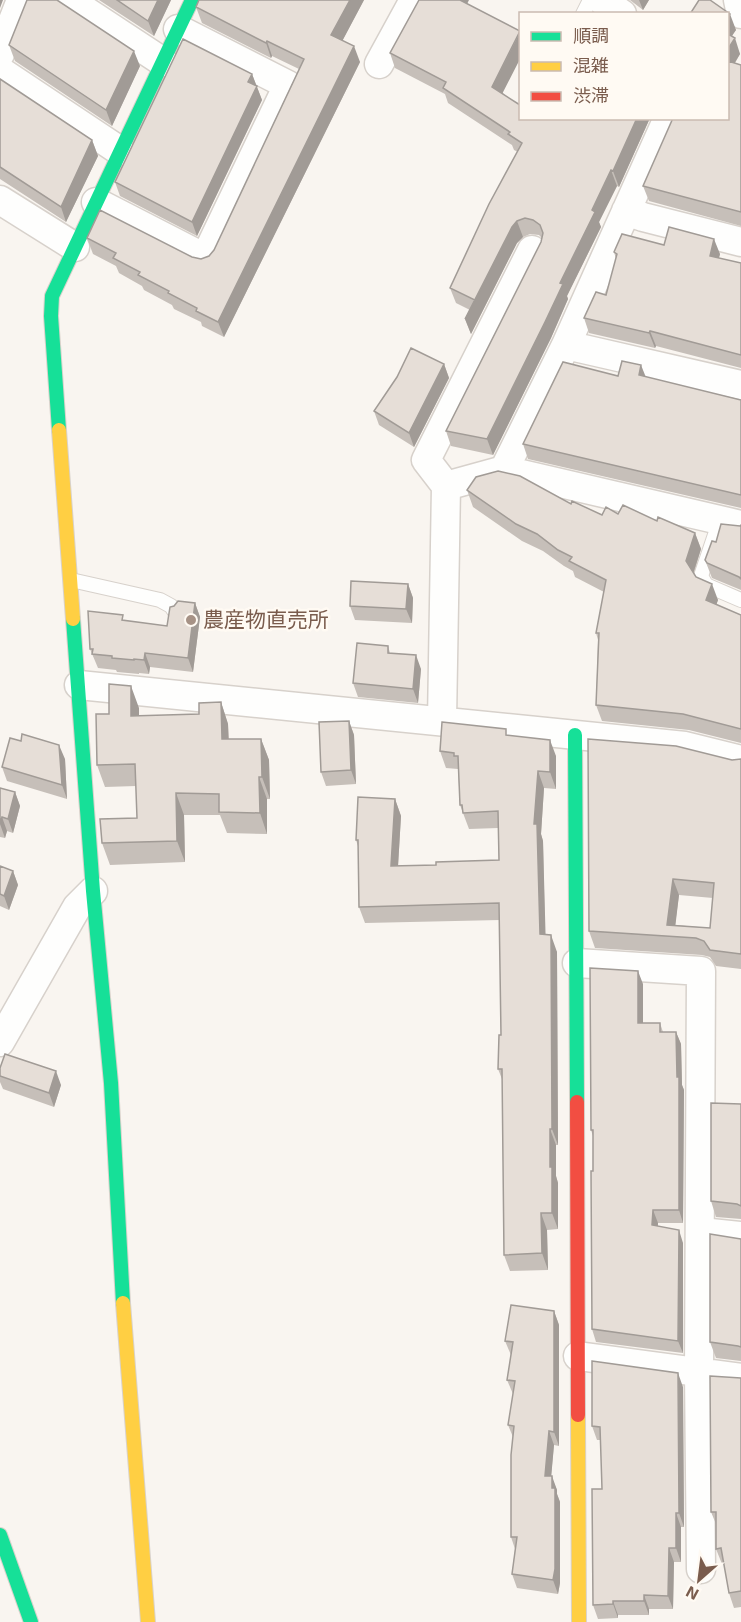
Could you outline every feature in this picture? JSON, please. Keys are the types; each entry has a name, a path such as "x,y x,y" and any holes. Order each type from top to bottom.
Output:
{"street":[{"path":"0,54 21,0"},
{"path":"69,0 163,62"},
{"path":"148,1622 119,1254 111,1083 93,891 51,316 52,296 192,0"},
{"path":"379,64 414,0"},
{"path":"602,0 619,12"},
{"path":"738,0 741,14"},
{"path":"96,202 205,258 288,85 178,29"},
{"path":"0,71 120,151"},
{"path":"504,470 566,345 667,120"},
{"path":"0,200 75,247"},
{"path":"626,211 643,218 741,242"},
{"path":"442,721 446,486 426,460 532,250"},
{"path":"566,345 741,385"},
{"path":"446,486 504,470 730,523"},
{"path":"79,685 685,746 741,760"},
{"path":"575,735 579,1622"},
{"path":"0,1042 77,908 93,891"},
{"path":"577,963 701,971 699,1373 701,1569"},
{"path":"701,1232 741,1236"},
{"path":"578,1356 741,1378"},
{"path":"0,1535 31,1622"}],"lane":[{"path":"730,523 701,576 706,585 741,600"},
{"path":"71,580 160,600 171,606 175,612"}],"building":[{"path":"27,0 57,0 134,51 106,110 9,45"},
{"path":"117,0 158,0 148,21"},
{"path":"199,0 350,0 331,35 354,46 218,322 196,311 197,308 168,293 169,291 138,275 140,272 113,258 116,253 87,238 100,210 192,257 201,259 209,256 214,250 304,59 267,41 266,43 196,7"},
{"path":"419,0 460,0 519,30 492,87 519,104 519,120 636,120 592,210 595,212 560,283 563,284 487,439 446,431 541,242 543,233 540,225 525,218 517,221 475,300 450,288 489,204 522,143 508,134 510,132 443,88 446,82 390,53"},
{"path":"699,0 710,0 727,12 691,12"},
{"path":"729,35 735,38 729,47"},
{"path":"183,39 252,74 248,82 257,86 192,222 115,182"},
{"path":"729,61 741,65 741,212 643,186 672,120 729,120"},
{"path":"0,79 92,140 61,207 0,167"},
{"path":"669,227 714,239 710,256 741,263 741,355 650,331 649,333 584,318 596,292 606,295 617,254 614,252 622,234 664,245"},
{"path":"411,348 444,364 409,433 374,411 397,377"},
{"path":"622,361 641,365 639,375 741,400 741,495 523,444 563,362 618,376"},
{"path":"498,471 520,476 571,504 572,501 602,515 606,507 618,514 623,505 657,521 658,517 695,533 686,561 696,577 712,584 706,600 741,615 741,729 683,714 596,705 599,633 596,633 606,580 569,561 572,557 558,550 537,534 516,524 467,490 476,477"},
{"path":"721,524 741,525 741,579 705,560 712,541 716,542"},
{"path":"351,581 408,584 406,609 350,606"},
{"path":"178,601 195,603 188,658 145,653 144,660 134,660 92,654 88,611 123,615 122,620 167,626 170,607"},
{"path":"357,643 388,646 388,653 416,655 413,689 353,683"},
{"path":"109,684 131,686 131,716 199,714 199,703 221,702 222,739 261,739 260,813 219,812 219,794 176,793 177,841 102,843 100,819 137,818 135,764 97,765 96,714 109,714"},
{"path":"349,721 351,770 321,772 319,722"},
{"path":"442,722 506,729 506,735 550,740 550,772 538,771 534,824 537,824 540,934 551,935 552,1129 550,1129 550,1167 552,1167 552,1213 541,1213 542,1253 504,1255 502,1069 498,1069 499,1035 501,1035 499,903 359,907 358,840 356,840 358,797 395,799 391,866 499,860 498,811 463,813 462,805 460,805 458,756 454,756 454,753 440,751"},
{"path":"22,734 59,745 62,785 2,767 10,738 21,741"},
{"path":"588,739 676,746 732,760 741,759 741,954 710,950 704,941 696,938 589,931","holes":["673,879 714,883 710,928 667,925"]},
{"path":"0,788 15,792 8,819 2,817 0,824"},
{"path":"0,866 13,871 4,896 0,894"},
{"path":"590,968 638,971 638,1023 660,1023 660,1032 676,1032 677,1077 679,1077 679,1210 653,1210 652,1225 679,1230 678,1341 592,1329 593,1130 591,1130"},
{"path":"5,1054 56,1071 49,1093 0,1076"},
{"path":"711,1103 741,1104 741,1206 711,1201"},
{"path":"710,1234 741,1239 741,1347 710,1342"},
{"path":"511,1305 554,1311 554,1432 549,1431 545,1476 552,1476 552,1488 555,1488 553,1580 512,1574 517,1537 511,1537 511,1455 514,1426 508,1425 515,1381 507,1380 513,1342 505,1341"},
{"path":"592,1361 678,1373 679,1513 676,1513 676,1548 669,1548 668,1596 644,1595 644,1601 613,1601 613,1604 593,1605 592,1489 602,1489 600,1427 592,1426"},
{"path":"710,1376 741,1378 741,1591 729,1593 721,1548 716,1549 716,1512 711,1512"}],"traffic: fast":[{"path":"59,430 51,316 52,296 192,0"},
{"path":"73,619 93,891 111,1083 123,1303"},
{"path":"575,735 577,1102"},
{"path":"0,1535 31,1622"}],"traffic: slow":[{"path":"59,430 73,619"},
{"path":"123,1303 148,1622"},
{"path":"578,1415 579,1622"}],"traffic: jam":[{"path":"577,1102 578,1415"}],"place":[{"name":"農産物直売所","path":"191,620"}]}
